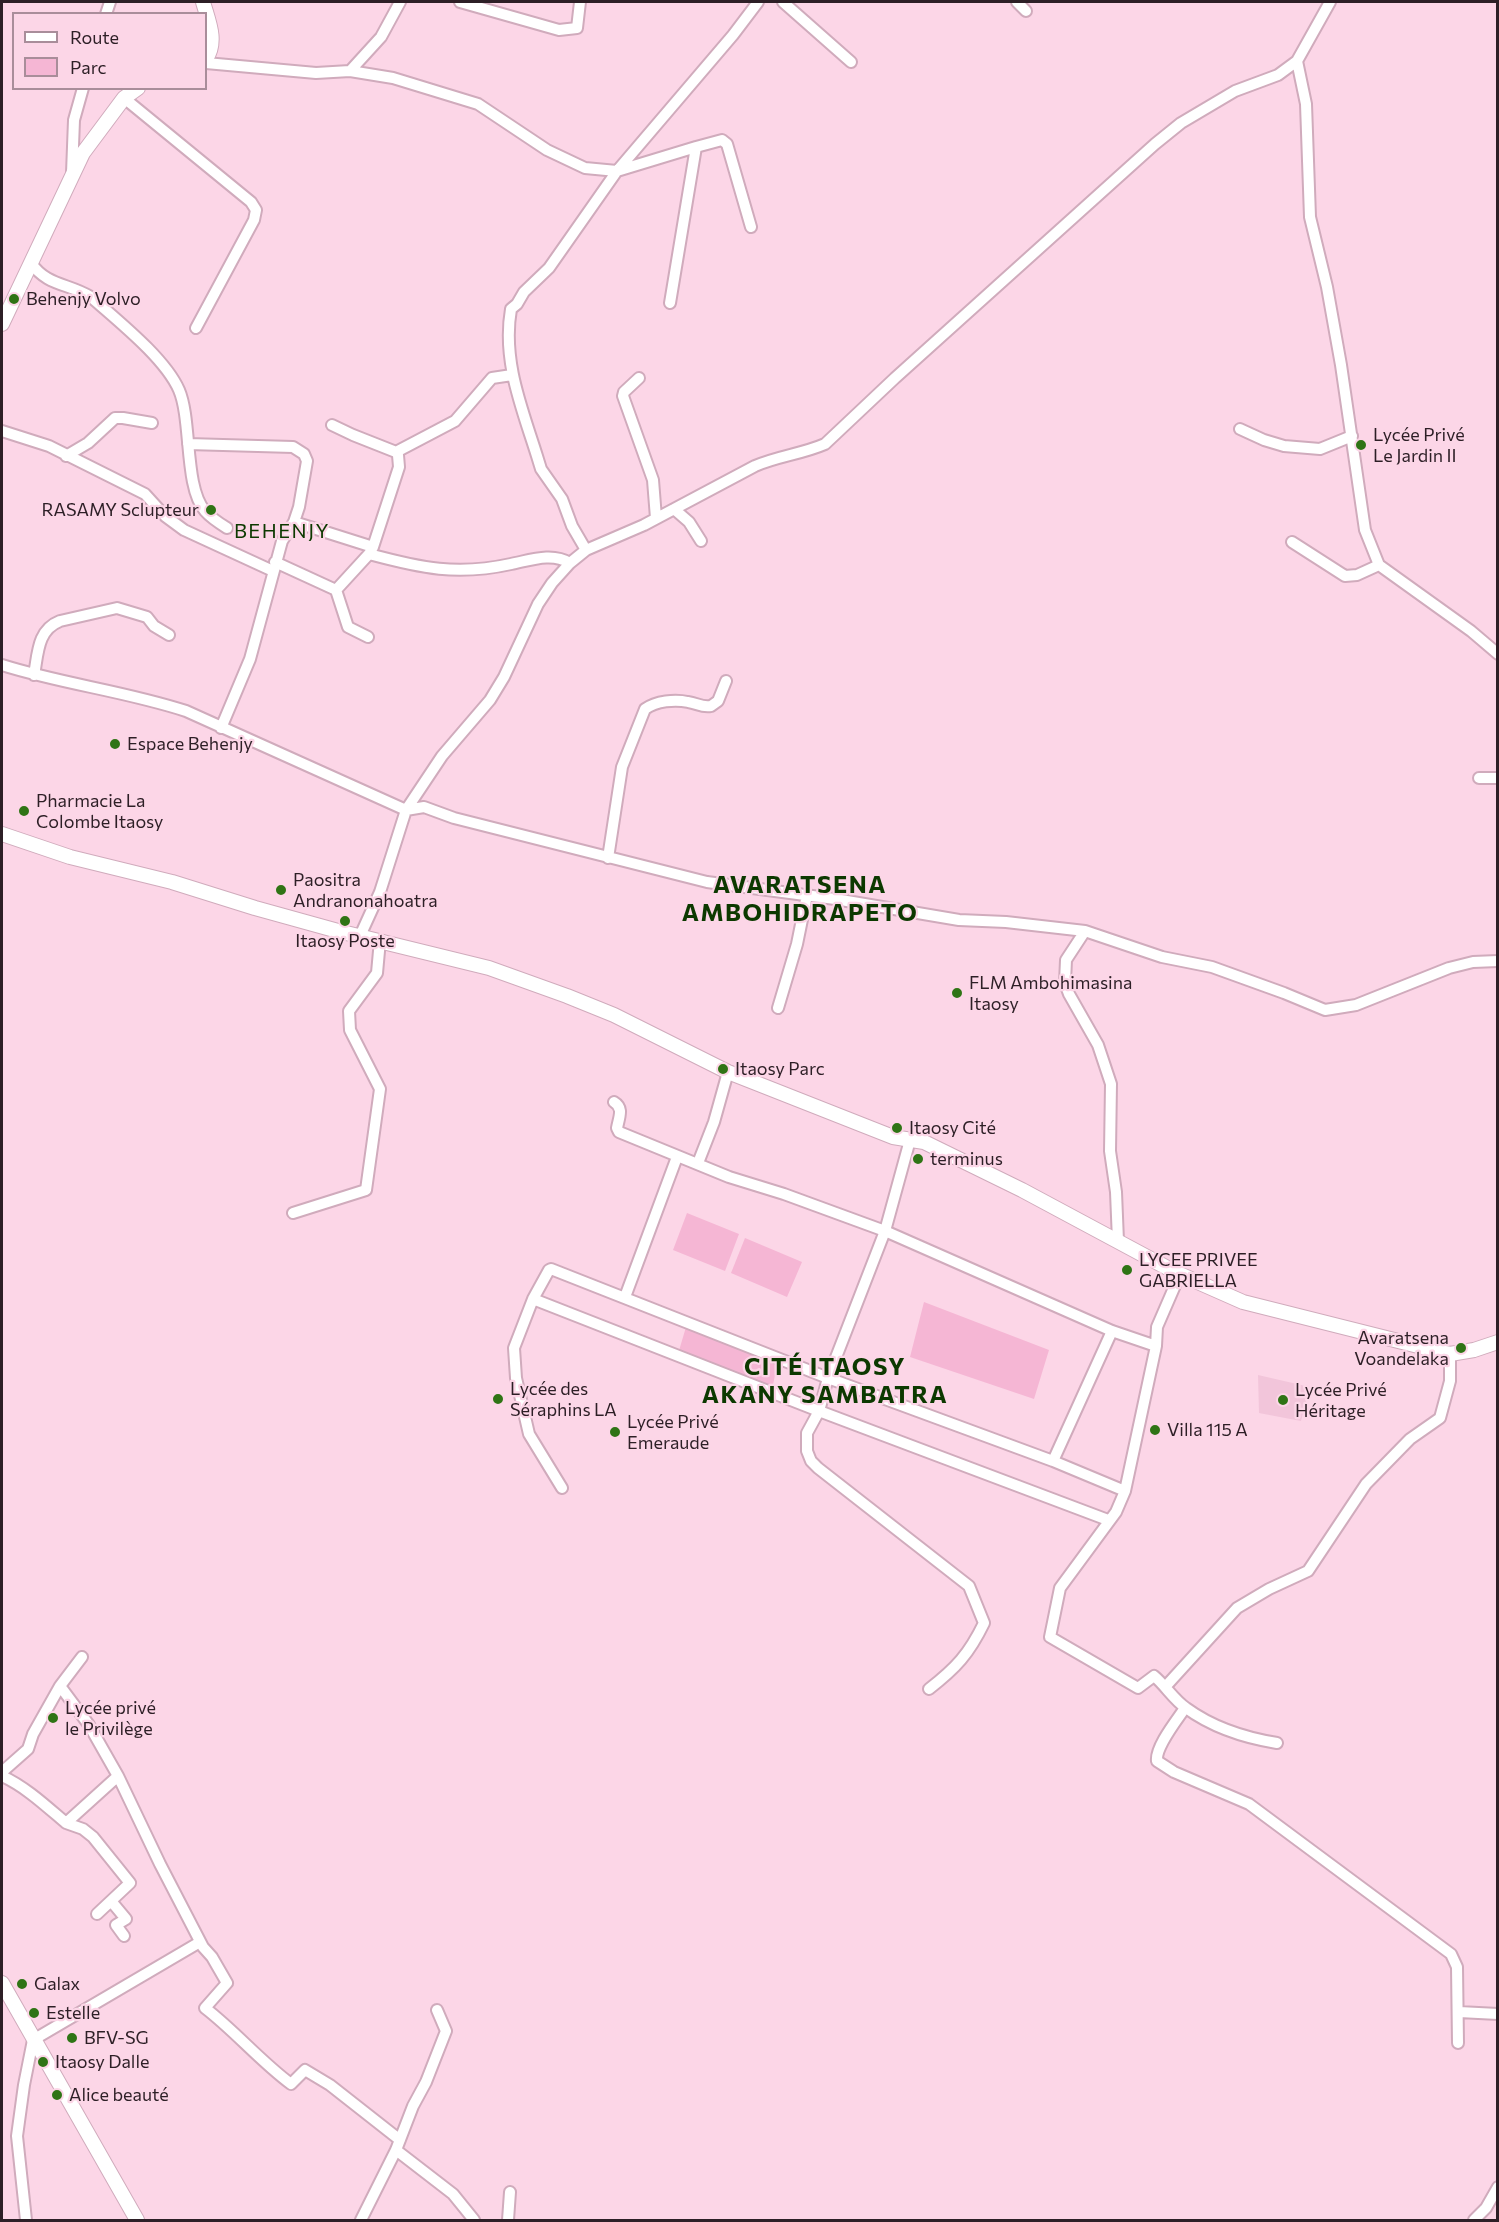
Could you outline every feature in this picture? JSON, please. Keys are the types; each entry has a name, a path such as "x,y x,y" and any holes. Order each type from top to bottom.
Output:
{"street":[{"path":"350,71 381,37 400,2"},
{"path":"460,2 560,30 577,28 580,2"},
{"path":"586,550 572,526 562,499 541,469 512,375 508,349 511,309 524,292 549,268 617,171 733,35 758,2"},
{"path":"783,2 851,62"},
{"path":"1017,2 1026,11"},
{"path":"360,936 380,892 406,810 442,756 490,700 513,662 538,604 570,563 586,550 617,538 756,466 825,444 1155,144 1181,123 1235,91 1278,75 1297,61 1330,2"},
{"path":"207,16 212,34 211,52 207,57"},
{"path":"1297,61 1306,104 1310,217 1327,287 1365,530 1379,566 1471,631 1497,654"},
{"path":"207,63 316,73 350,71 393,78 478,104 547,150 585,168 617,171 722,140 727,144 751,227"},
{"path":"72,173 74,120 82,90"},
{"path":"2,324 83,153 124,98 135,90"},
{"path":"124,98 251,202 256,210 254,220 196,327"},
{"path":"670,303 696,147"},
{"path":"31,262 39,274 91,297 122,324 164,367 179,389 182,398 193,477 200,504 208,514 226,528"},
{"path":"396,452 455,421 492,378 512,375"},
{"path":"639,378 624,392 624,402 653,480 656,518"},
{"path":"66,456 88,443 115,418 152,423"},
{"path":"332,425 396,452 399,467 371,551 336,590"},
{"path":"1240,429 1284,446 1320,449 1352,436"},
{"path":"2,431 49,446 145,494 165,516 184,530 336,590"},
{"path":"188,444 293,447 299,450 307,461 294,522 284,535 274,566 250,659 221,728"},
{"path":"674,508 689,522 701,541"},
{"path":"294,522 371,551 439,570 489,569 545,557 563,559 570,563"},
{"path":"1292,542 1345,576 1357,575 1379,566"},
{"path":"336,590 348,627 368,637"},
{"path":"34,675 43,633 52,624 60,621 117,608 147,617 154,626 169,635"},
{"path":"2,665 34,675 148,699 186,711 406,810 424,807 454,818 707,882 807,895 959,920 1006,922 1085,931 1162,957 1212,967 1325,1010 1356,1005 1457,966 1473,962 1497,961"},
{"path":"608,858 622,767 645,709 654,704 680,701 702,707 711,706 718,701 726,681"},
{"path":"1479,778 1497,778"},
{"path":"2,834 70,857 172,882 255,908 489,968 567,996 614,1015 729,1072 893,1137 924,1142 1022,1190 1180,1274 1243,1302 1450,1354 1474,1350 1497,1342"},
{"path":"778,1008 797,944 807,895"},
{"path":"1085,931 1066,960 1065,982 1069,994 1098,1045 1111,1084 1110,1151 1116,1192 1118,1240"},
{"path":"293,1213 366,1191 380,1089 350,1030 349,1011 377,973 380,940"},
{"path":"698,1163 714,1122 729,1072"},
{"path":"614,1102 621,1109 617,1128 619,1132 729,1177 784,1194 885,1231 1112,1331 1156,1346"},
{"path":"910,1140 885,1231 828,1378 819,1411 807,1433 807,1451 811,1461 969,1586 984,1623 974,1644 955,1669 929,1689"},
{"path":"625,1297 677,1156"},
{"path":"562,1488 529,1434 516,1378 513,1348 533,1299 551,1269 828,1378 1053,1461 1125,1491"},
{"path":"1180,1274 1157,1327 1156,1346 1125,1491 1116,1512 1060,1588 1050,1637 1138,1688 1154,1676 1185,1708 1250,1738 1277,1743"},
{"path":"533,1299 819,1411 1108,1520"},
{"path":"1053,1461 1112,1331"},
{"path":"1166,1686 1238,1608 1269,1589 1308,1570 1366,1484 1410,1439 1440,1418 1450,1381 1450,1354"},
{"path":"82,1657 60,1686 33,1734 28,1749 2,1774 28,1791 66,1823 83,1829 93,1837 130,1883 97,1914"},
{"path":"60,1686 89,1725 118,1776 200,1942 227,1983 205,2008 227,2025 275,2072 291,2084 305,2070 346,2096 453,2194 474,2220"},
{"path":"1185,1708 1156,1756 1160,1765 1249,1804 1451,1954 1457,1967 1458,2043"},
{"path":"66,1823 118,1776"},
{"path":"111,1900 126,1919 116,1926 124,1936"},
{"path":"26,2220 17,2136 33,2040 200,1942"},
{"path":"3,1989 137,2220"},
{"path":"361,2220 398,2145 446,2031 437,2010"},
{"path":"1459,2012 1497,2014"},
{"path":"1474,2220 1486,2208 1497,2187"},
{"path":"508,2220 510,2192"}],"shaded area":[{"name":"Lycée Privé Héritage","path":"1258,1375 1310,1387 1301,1421 1259,1413"}],"green space":[{"path":"687,1213 739,1234 725,1271 673,1250"},
{"path":"745,1238 802,1262 787,1297 731,1273"},
{"path":"924,1302 1049,1350 1034,1399 910,1357"},
{"path":"686,1327 778,1360 772,1390 678,1354"}],"place":[{"name":"Behenjy Volvo","path":"14,299"},
{"name":"Lycée Privé Le Jardin II","path":"1361,445"},
{"name":"RASAMY Sclupteur","path":"211,510"},
{"name":"Espace Behenjy","path":"115,744"},
{"name":"Pharmacie La Colombe Itaosy","path":"24,811"},
{"name":"Paositra Andranonahoatra","path":"281,890"},
{"name":"Itaosy Poste","path":"345,921"},
{"name":"FLM Ambohimasina Itaosy","path":"957,993"},
{"name":"Itaosy Parc","path":"723,1069"},
{"name":"Itaosy Cité","path":"897,1128"},
{"name":"terminus","path":"918,1159"},
{"name":"LYCEE PRIVEE GABRIELLA","path":"1127,1270"},
{"name":"Avaratsena Voandelaka","path":"1461,1348"},
{"name":"Lycée des Séraphins LA","path":"498,1399"},
{"name":"Lycée Privé Héritage","path":"1283,1400"},
{"name":"Villa 115 A","path":"1155,1430"},
{"name":"Lycée Privé Emeraude","path":"615,1432"},
{"name":"Lycée privé le Privilège","path":"53,1718"},
{"name":"Galax","path":"22,1984"},
{"name":"Estelle","path":"34,2013"},
{"name":"BFV-SG","path":"72,2038"},
{"name":"Itaosy Dalle","path":"43,2062"},
{"name":"Alice beauté","path":"57,2095"}],"district":[{"name":"BEHENJY","path":"282,531"},
{"name":"AVARATSENA AMBOHIDRAPETO","path":"800,899"},
{"name":"CITÉ ITAOSY AKANY SAMBATRA","path":"825,1381"}]}
